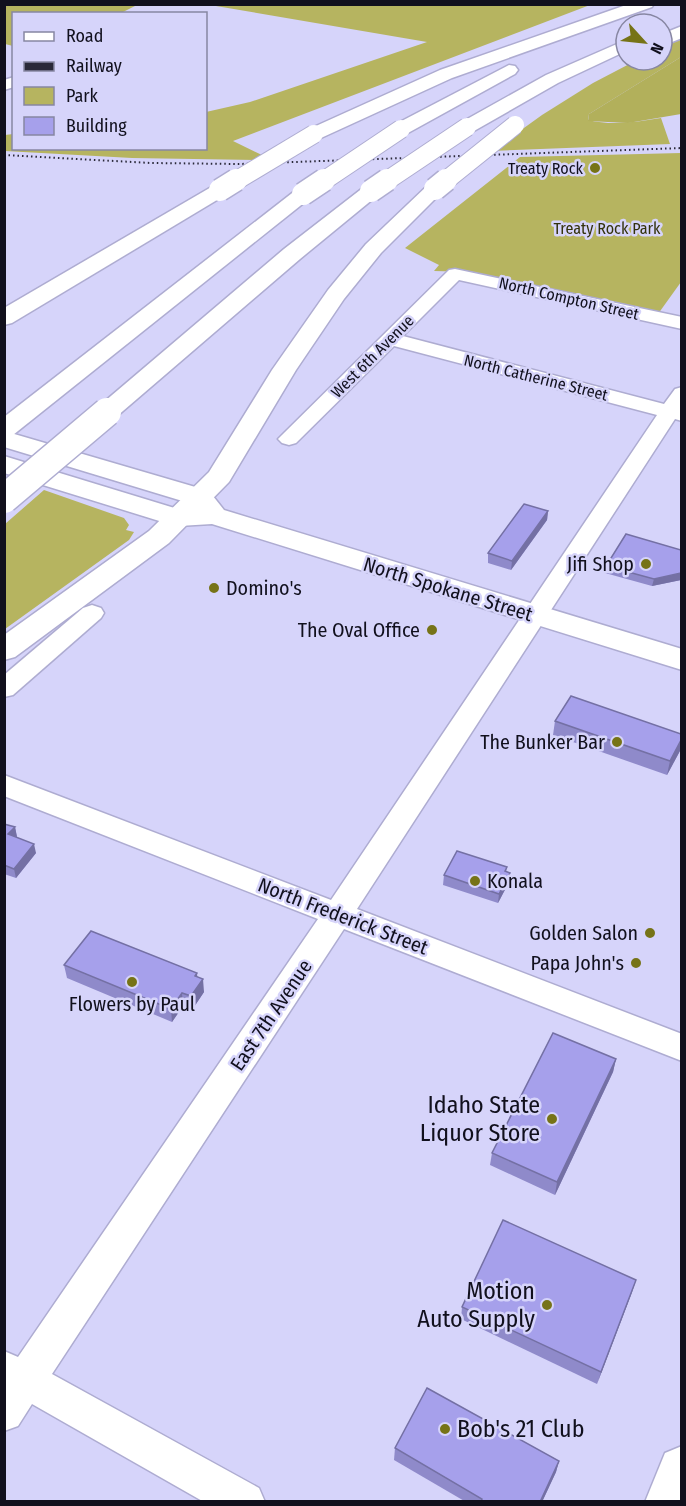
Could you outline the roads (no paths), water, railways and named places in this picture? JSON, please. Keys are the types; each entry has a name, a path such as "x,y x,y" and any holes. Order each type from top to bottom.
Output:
{"main road":[{"path":"4,318 314,134 446,74 646,4"},
{"path":"4,430 303,194 401,129 501,73 665,4"},
{"path":"4,500 292,254 371,191 467,127 542,84 614,51"},
{"path":"559,96 614,65"},
{"path":"207,507 220,476 270,390 334,297 387,234 435,189 532,112"},
{"name":"North Spokane Street","path":"4,439 534,616 681,660"},
{"name":"North Spokane Street","path":"4,464 179,518 207,507"},
{"path":"4,650 159,537 179,518"},
{"path":"670,1502 681,1470"}],"street":[{"name":"North Compton Street","path":"455,274 681,323"},
{"name":"West 6th Avenue","path":"289,439 455,274"},
{"name":"North Catherine Street","path":"390,339 677,406"},
{"name":"East 7th Avenue","path":"11,1388 338,913 534,616 677,406"},
{"path":"4,689 92,613"},
{"name":"North Frederick Street","path":"4,785 681,1048"},
{"path":"11,1388 70,1403 244,1502"}],"railway":[{"path":"4,155 151,163 239,164 682,148"}],"place":[{"name":"Treaty Rock","path":"595,168"},
{"name":"Jifi Shop","path":"646,564"},
{"name":"Domino's","path":"214,588"},
{"name":"The Oval Office","path":"432,630"},
{"name":"The Bunker Bar","path":"617,742"},
{"name":"Konala","path":"475,881"},
{"name":"Golden Salon","path":"650,933"},
{"name":"Papa John's","path":"636,963"},
{"name":"Flowers by Paul","path":"132,982"},
{"name":"Idaho State Liquor Store","path":"552,1119"},
{"name":"Motion Auto Supply","path":"547,1305"},
{"name":"Bob's 21 Club","path":"445,1429"}],"park label":[{"name":"Treaty Rock Park","path":"607,228"}]}
